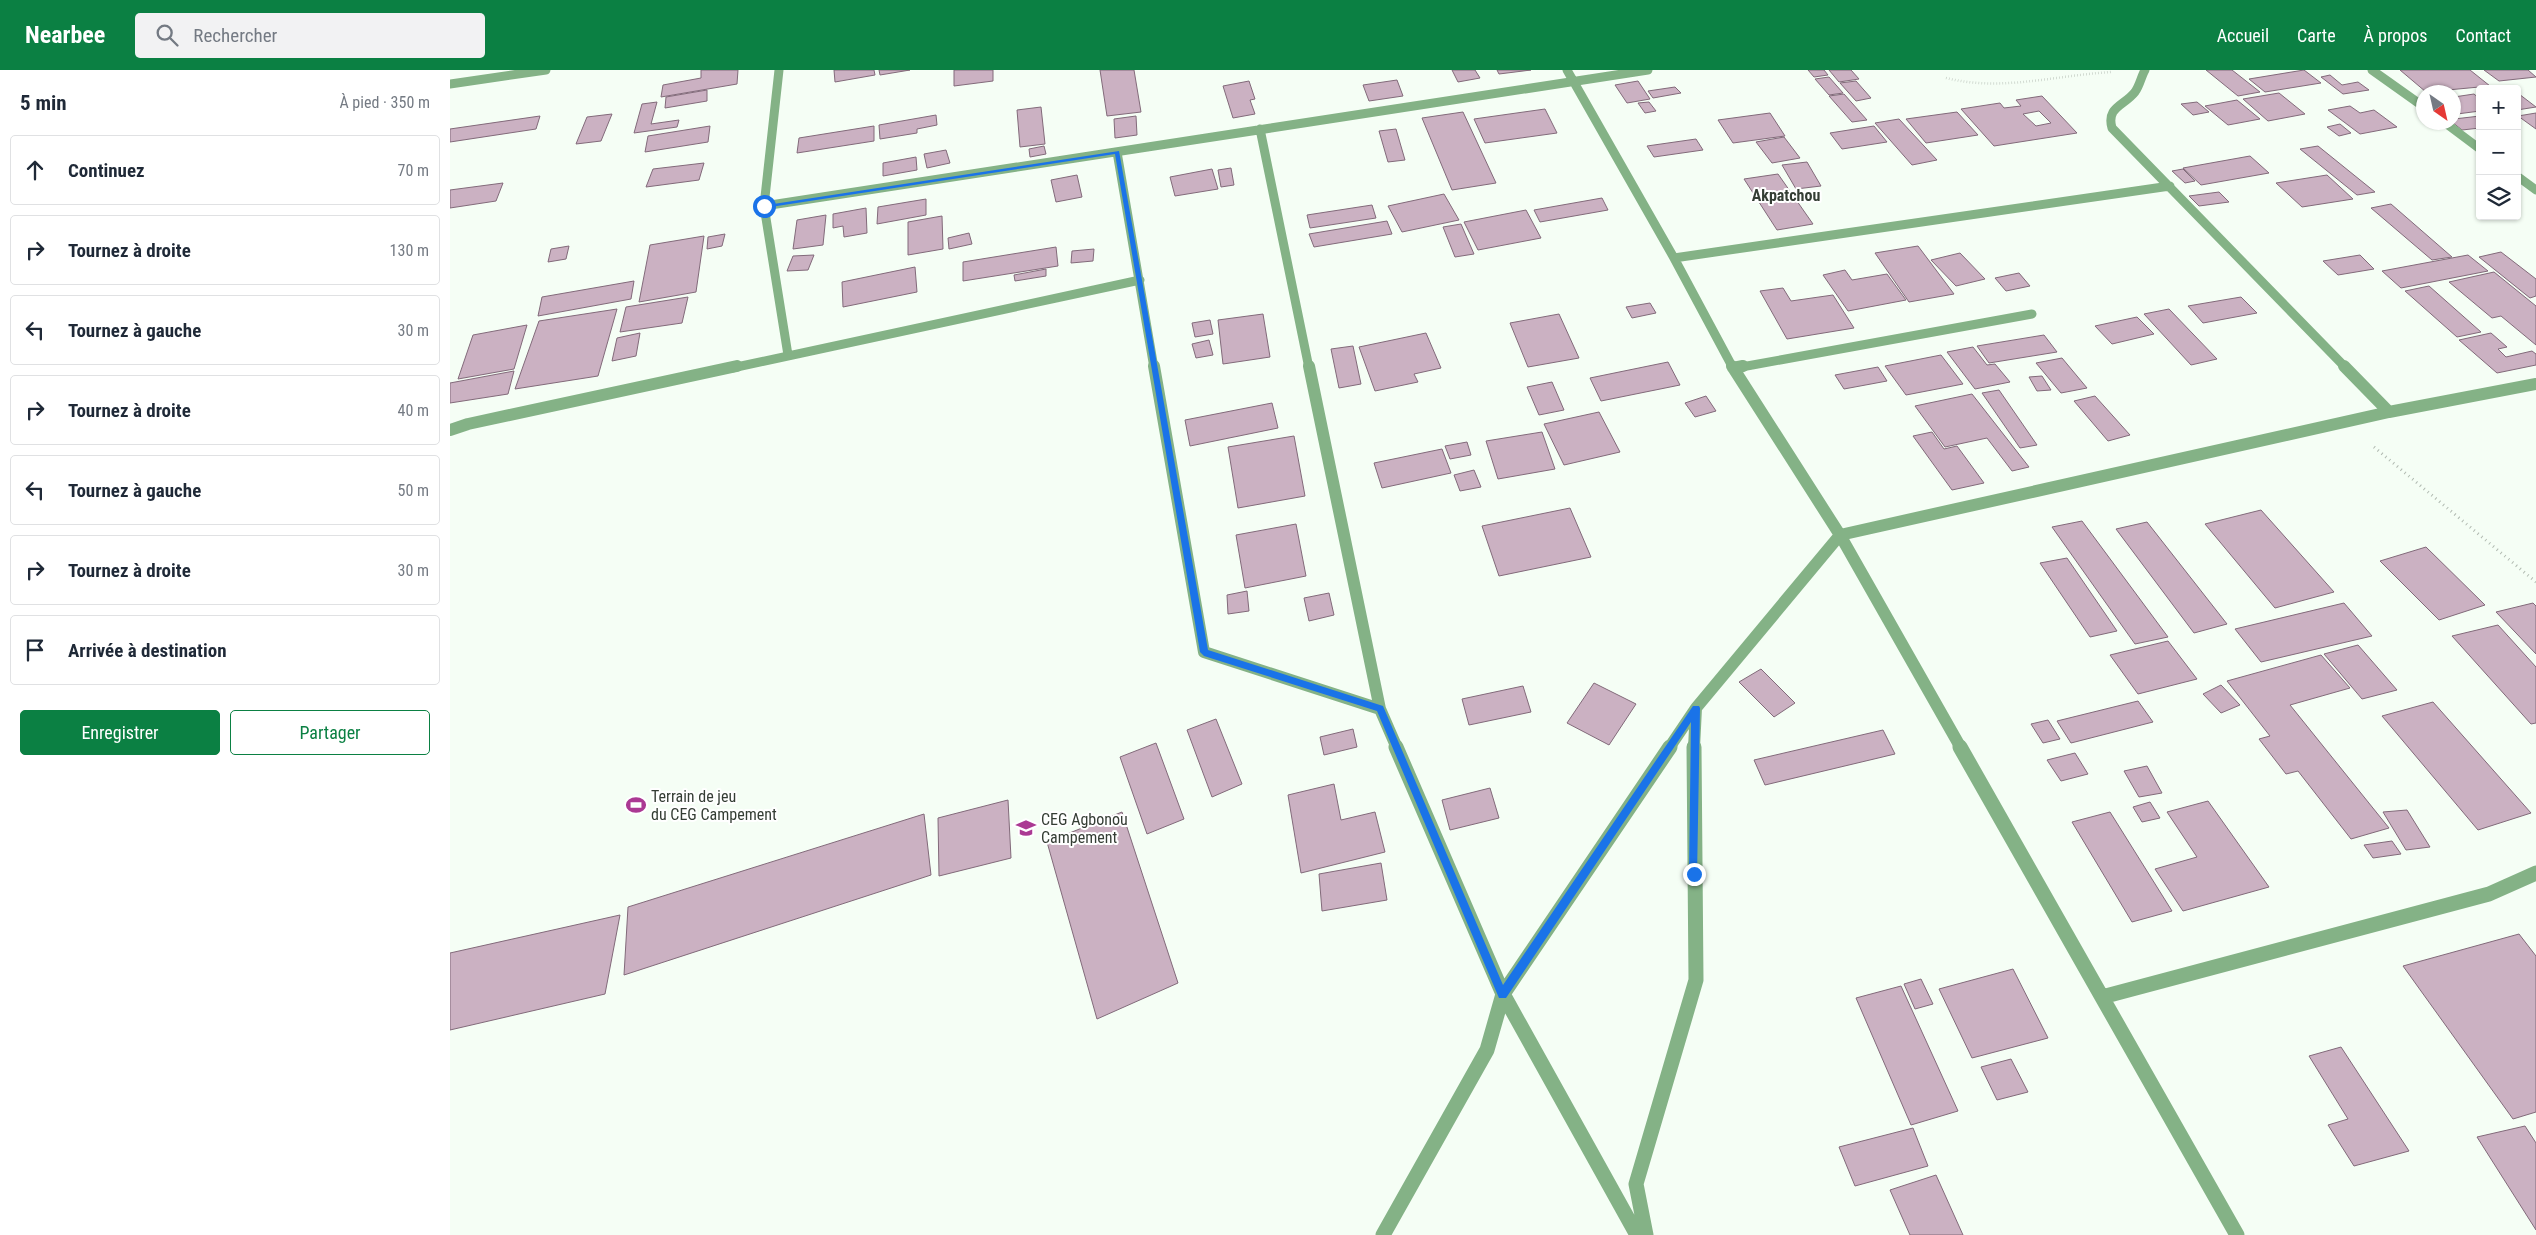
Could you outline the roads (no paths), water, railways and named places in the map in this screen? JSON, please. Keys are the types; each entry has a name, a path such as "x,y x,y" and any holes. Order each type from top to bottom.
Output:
{"street":[{"path":"450,84 546,70"},
{"path":"779,70 764,206 788,355"},
{"path":"764,206 1260,129 1570,75 1648,70"},
{"path":"2372,70 2416,101"},
{"path":"2144,72 2136,92 2111,112 2109,120 2112,128 2389,412"},
{"path":"1570,75 1674,258 1733,368 1840,535 2237,1235"},
{"path":"1260,129 1380,708 1503,994 1637,1235"},
{"path":"2455,130 2476,146"},
{"path":"1117,152 1204,652 1380,708"},
{"path":"2521,179 2536,190"},
{"path":"1674,258 2170,186"},
{"path":"450,430 1140,280"},
{"path":"1733,368 2032,314"},
{"path":"1382,1235 1488,1050 1503,994 1696,708 1840,535 2389,412 2536,384"},
{"path":"1646,1235 1636,1184 1696,980 1694,783 1696,708"},
{"path":"2102,997 2489,894 2536,873"}],"place":[{"name":"Terrain de jeu du CEG Campement","path":"636,805"},
{"name":"CEG Agbonou Campement","path":"1026,828"}],"district":[{"name":"Akpatchou","path":"1786,195"}]}
